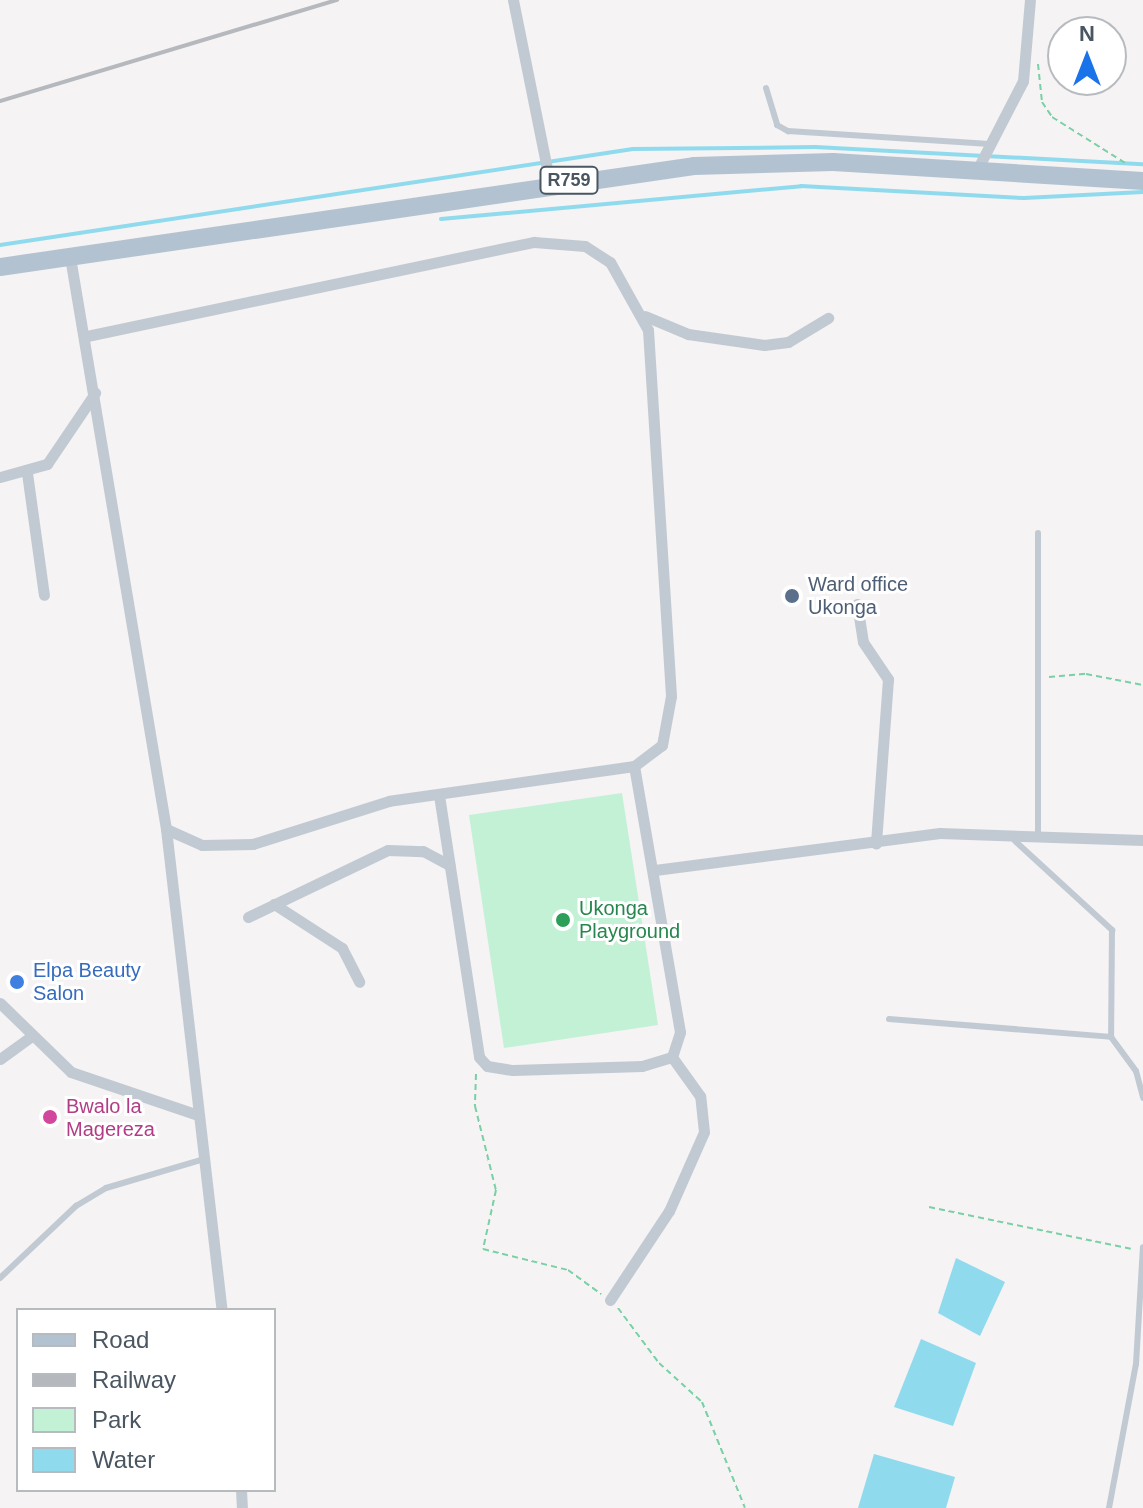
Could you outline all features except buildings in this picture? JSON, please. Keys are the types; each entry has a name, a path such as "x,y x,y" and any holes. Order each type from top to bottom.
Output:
{"main road":[{"name":"R759","path":"0,267 550,183 760,162 1139,177"}],"street":[{"path":"513,0 550,183"},
{"path":"976,172 1023,81 1030,40 1030,0"},
{"path":"87,336 534,242 585,246 610,262 645,316 671,696 669,734 634,766 389,801 253,844 202,845 166,829"},
{"path":"70,257 87,336 166,829 222,1308"},
{"path":"645,316 688,334 764,345 788,342 828,318"},
{"path":"0,477 27,473 47,464 95,393"},
{"path":"27,473 44,595"},
{"path":"857,604 863,642 888,679 876,844"},
{"path":"634,766 676,989 680,1032 672,1057"},
{"path":"439,795 479,1057 487,1066 513,1070 642,1066 672,1057"},
{"path":"655,870 949,833 1015,841 1143,840"},
{"path":"248,917 388,850 423,851 449,865"},
{"path":"274,904 342,948 359,982"},
{"path":"0,1003 29,1038 92,1082 198,1115"},
{"path":"0,1059 29,1038"},
{"path":"610,1300 669,1211 704,1132 700,1096 672,1057"}],"lane":[{"path":"766,88 777,125 788,131 990,144"},
{"path":"1038,533 1038,840"},
{"path":"1015,841 1112,930 1111,1037 1136,1071 1143,1098"},
{"path":"889,1019 1111,1037"},
{"path":"0,1278 76,1206 106,1188 204,1159"},
{"path":"1109,1508 1136,1364 1143,1250"}],"path":[{"path":"1030,40 1042,102 1052,117 1139,177"},
{"path":"1037,678 1086,674 1143,685"},
{"path":"479,1057 475,1106 496,1190 483,1249 568,1270 610,1300 659,1363 702,1402 745,1508"},
{"path":"929,1207 1143,1250"}],"green space":[{"name":"Ukonga Playground","path":"622,793 658,1025 504,1048 469,815"}],"water":[{"path":"956,1258 1005,1282 980,1336 938,1313"},
{"path":"921,1339 976,1363 953,1426 894,1407"},
{"path":"874,1454 955,1477 946,1508 858,1508"}],"waterway":[{"path":"0,245 633,149 815,147 1143,164"},
{"path":"441,219 801,186 1024,198 1143,192"}],"railway":[{"path":"0,101 337,0"}],"place":[{"name":"Ward office Ukonga","path":"792,596"},
{"name":"Ukonga Playground","path":"563,920"},
{"name":"Elpa Beauty Salon","path":"17,982"},
{"name":"Bwalo la Magereza","path":"50,1117"}]}
